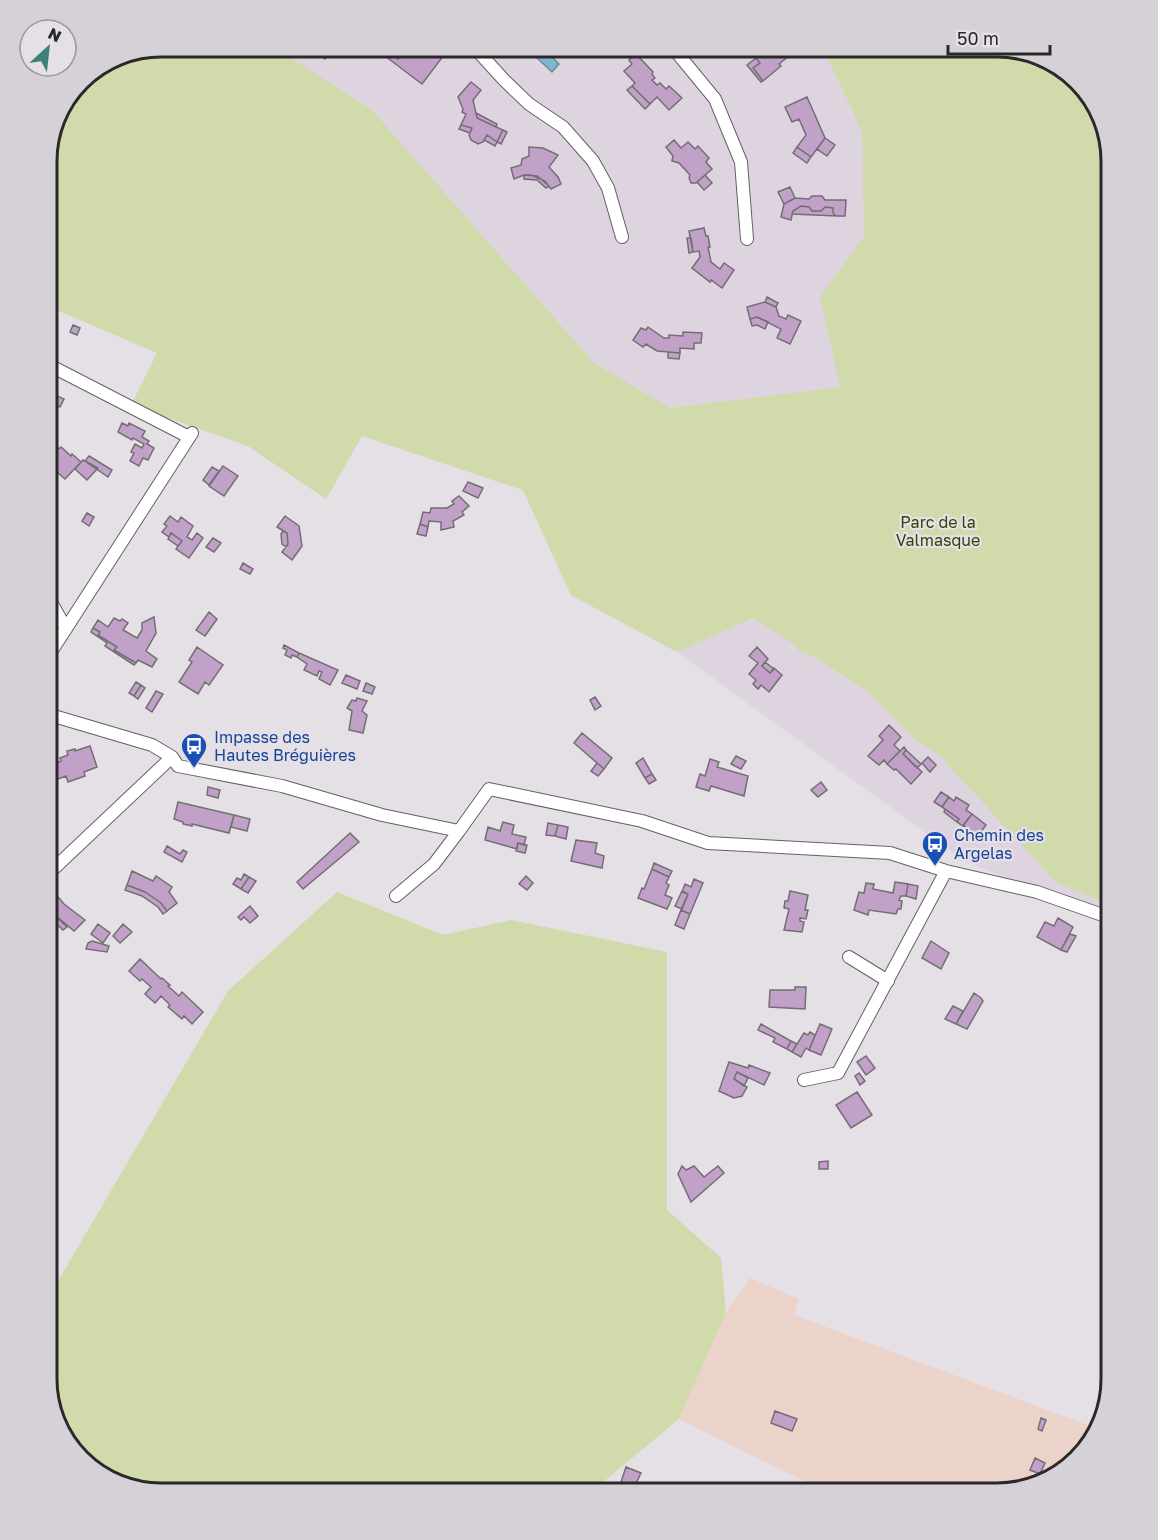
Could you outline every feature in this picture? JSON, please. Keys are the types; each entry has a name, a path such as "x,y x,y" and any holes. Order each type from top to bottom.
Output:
{"street":[{"path":"483,57 529,104 563,127 593,161 608,188 622,237"},
{"path":"680,57 715,99 741,162 747,239"},
{"path":"57,369 190,435 57,643"},
{"path":"57,613 66,629"},
{"path":"57,717 152,745 172,757 178,766 282,786 382,814 459,831"},
{"path":"57,866 172,757"},
{"path":"396,896 434,864 489,789 642,821 708,843 890,853 946,871 1037,892 1101,914"},
{"path":"804,1080 838,1073 946,871"},
{"path":"849,957 888,981"}],"shaded area":[{"name":"Parc de la Valmasque","path":"161,57 1003,57 1017,59 1049,71 1075,93 1090,115 1100,148 1101,161 1101,914 1037,892 963,860 677,652 571,595 523,490 362,436 326,499 248,446 131,405 157,353 57,307 57,155 61,134 68,115 93,83 109,71 128,63"},
{"path":"750,1278 799,1299 794,1315 1090,1426 1075,1447 1055,1465 1030,1477 1010,1482 808,1483 679,1419 726,1313"}],"green space":[{"name":"Parc de la Valmasque","path":"161,57 289,57 371,109 594,363 670,408 840,387 820,297 864,236 862,131 827,57 1003,57 1017,59 1049,71 1075,93 1090,115 1100,148 1101,161 1101,902 1056,882 939,755 913,738 868,692 814,657 799,651 792,643 753,618 677,652 571,595 523,490 362,436 326,499 248,446 131,405 157,353 57,310 57,155 61,134 68,115 93,83 109,71 128,63"},
{"path":"337,892 443,935 511,920 667,952 667,1210 721,1258 726,1313 679,1419 602,1483 161,1483 134,1479 115,1472 93,1457 75,1437 59,1399 57,1283 228,991"}],"water":[{"path":"536,57 552,57 559,64 552,72"}],"building":[{"path":"386,57 398,59 400,57 442,57 422,84"},
{"path":"632,57 639,57 653,72 655,78 652,80 657,85 660,83 666,89 669,86 682,98 669,110 657,97 650,104 632,86 635,83 624,71 632,64 629,60"},
{"path":"788,57 763,81 753,68 760,63 756,58"},
{"path":"756,58 760,63 753,68 763,81 761,82 747,65"},
{"path":"471,82 481,90 473,100 477,118 503,130 497,142 487,135 483,142 478,144 471,140 469,135 472,128 461,125 466,114 462,112 458,97"},
{"path":"632,86 650,104 645,109 627,90"},
{"path":"807,97 825,138 811,157 797,147 806,135 799,119 792,122 785,107"},
{"path":"476,113 497,124 496,127 477,118"},
{"path":"461,125 472,128 470,133 459,129"},
{"path":"503,130 507,132 501,144 497,142"},
{"path":"487,135 497,142 495,146 484,140"},
{"path":"825,138 835,145 827,156 817,149"},
{"path":"674,140 681,148 688,142 695,149 698,146 709,158 706,162 712,169 696,183 691,183 690,175 679,163 672,161 673,156 666,147"},
{"path":"529,147 543,148 558,155 549,167 561,184 551,189 545,181 531,175 514,179 511,168 521,165 522,159 529,156"},
{"path":"797,147 811,157 807,163 793,153"},
{"path":"524,175 537,176 549,186 546,188 537,180 524,179"},
{"path":"705,175 712,183 704,190 697,182"},
{"path":"790,187 795,198 784,204 778,192"},
{"path":"812,196 822,196 825,200 846,200 845,216 836,216 833,208 825,207 821,211 812,211 809,207 801,206 793,211 791,220 781,217 784,204 795,198 809,199"},
{"path":"801,206 809,207 812,211 821,211 825,207 833,208 836,216 792,214"},
{"path":"704,228 708,236 711,262 720,269 724,263 734,270 722,288 692,268 700,257 699,251 693,252 689,231"},
{"path":"687,238 691,238 693,252 689,253"},
{"path":"767,297 778,303 776,307 765,302"},
{"path":"765,302 776,307 779,316 786,319 788,315 801,321 790,344 777,338 781,329 757,317 750,319 747,307"},
{"path":"757,317 768,322 765,329 757,325 752,326 750,319"},
{"path":"73,325 80,328 77,335 70,332"},
{"path":"648,327 664,338 669,338 669,335 683,336 683,332 702,333 701,343 694,343 694,349 680,348 680,353 657,351 646,344 643,347 633,340 641,328 646,330"},
{"path":"668,352 680,353 679,359 668,358"},
{"path":"57,396 64,399 60,407 57,405"},
{"path":"122,423 128,426 129,423 145,431 142,437 154,448 148,460 143,458 139,466 130,461 134,453 131,452 135,444 142,448 144,444 118,432"},
{"path":"57,447 59,449 61,447 81,462 65,479 57,472"},
{"path":"89,456 112,470 108,477 85,461"},
{"path":"83,460 98,468 87,480 75,469"},
{"path":"223,466 238,476 224,496 209,486"},
{"path":"212,467 219,471 209,485 203,480"},
{"path":"468,482 483,488 478,498 463,491"},
{"path":"459,496 469,506 462,512 464,515 453,521 454,527 441,530 441,522 429,521 428,527 420,524 423,512 430,513 431,508 447,508 454,504 452,501"},
{"path":"87,513 94,517 89,526 82,521"},
{"path":"170,516 178,522 181,517 193,526 187,537 192,540 197,533 203,538 189,558 176,549 182,541 171,533 169,537 162,532"},
{"path":"285,516 299,526 302,546 292,560 282,552 288,544 287,533 277,527"},
{"path":"420,524 428,527 426,536 417,534"},
{"path":"283,531 287,533 286,547 282,544"},
{"path":"171,533 182,541 178,546 168,539"},
{"path":"213,538 221,543 214,552 206,547"},
{"path":"243,563 253,569 250,574 240,569"},
{"path":"209,612 217,619 205,636 196,630"},
{"path":"154,617 156,633 146,651 157,659 152,667 138,660 136,663 114,650 117,647 98,635 100,632 93,628 98,620 108,627 114,618 120,621 122,619 128,623 123,630 137,638 142,630 142,623"},
{"path":"93,628 100,632 98,635 117,647 114,650 136,663 134,665 105,646 107,643 91,632"},
{"path":"284,645 299,653 297,657 292,655 291,658 285,655 287,650 283,648"},
{"path":"197,647 223,665 209,685 205,682 198,694 179,682 192,662 189,660"},
{"path":"757,647 768,659 762,666 770,673 774,668 782,675 769,692 761,685 758,689 753,684 756,680 749,674 758,663 749,656"},
{"path":"299,653 338,670 330,685 319,679 322,672 319,671 317,676 304,670 307,664 297,657"},
{"path":"765,662 774,669 770,673 762,666"},
{"path":"346,675 360,681 357,689 342,683"},
{"path":"136,682 141,685 134,696 129,693"},
{"path":"366,683 375,687 372,694 363,691"},
{"path":"141,685 145,688 138,699 134,696"},
{"path":"156,691 163,694 152,712 146,708"},
{"path":"595,697 601,706 595,710 590,700"},
{"path":"357,698 367,701 362,711 367,715 363,733 349,730 352,711 347,708 352,700 356,701"},
{"path":"889,725 901,737 894,745 900,751 887,764 884,760 879,765 868,756 883,740 879,736"},
{"path":"582,733 612,758 604,769 574,743"},
{"path":"90,746 97,767 84,772 85,776 68,782 66,776 57,779 57,763 61,761 60,758 68,755 67,751 75,749 75,751"},
{"path":"904,747 906,750 903,754 922,772 911,784 896,769 894,770 887,764"},
{"path":"906,750 921,764 917,768 903,754"},
{"path":"736,756 746,761 741,769 731,764"},
{"path":"928,757 936,765 930,772 922,763"},
{"path":"643,758 652,774 645,778 636,763"},
{"path":"710,759 719,762 717,767 748,776 744,796 711,786 709,791 696,787 700,774 705,776"},
{"path":"597,763 604,769 598,776 591,771"},
{"path":"652,774 656,780 649,784 645,778"},
{"path":"821,782 827,790 818,797 811,790"},
{"path":"208,787 220,790 218,798 207,795"},
{"path":"941,792 949,797 942,807 934,802"},
{"path":"949,797 954,801 956,797 969,805 966,810 972,814 963,826 957,822 959,819 942,807"},
{"path":"178,802 234,815 229,833 183,824 174,819"},
{"path":"945,809 959,819 957,822 944,812"},
{"path":"972,814 986,825 978,836 963,825"},
{"path":"234,815 250,819 247,831 231,827"},
{"path":"503,822 514,825 512,834 526,837 524,845 518,843 517,849 485,840 488,827 500,831"},
{"path":"548,823 558,825 555,836 546,835"},
{"path":"558,825 568,827 566,839 555,836"},
{"path":"350,833 359,842 303,889 297,882"},
{"path":"576,840 597,843 595,853 604,856 602,868 571,861"},
{"path":"518,843 527,845 525,853 516,851"},
{"path":"167,846 180,854 183,850 187,852 182,862 164,852"},
{"path":"654,863 672,871 669,877 652,869"},
{"path":"652,869 669,877 665,895 672,898 667,909 638,898"},
{"path":"132,871 153,881 156,876 172,887 169,892 177,903 167,911 161,903 145,892 127,885"},
{"path":"244,874 249,877 241,889 233,884 237,878 241,880"},
{"path":"526,876 533,883 527,890 519,884"},
{"path":"249,877 256,881 248,893 241,889"},
{"path":"694,879 703,883 690,914 681,910 688,894 682,892 685,884 691,887"},
{"path":"895,882 908,884 906,896 901,896 899,900 902,901 901,909 898,909 896,914 869,910 868,915 854,910 859,892 864,893 866,883 874,884 873,889 893,893"},
{"path":"908,884 918,886 916,899 906,896"},
{"path":"127,885 145,892 161,903 167,911 163,914 158,907 142,896 125,890"},
{"path":"682,891 688,894 682,909 675,906"},
{"path":"790,891 808,895 806,919 800,918 800,921 804,922 802,932 784,930 789,909 784,908 785,901 788,901"},
{"path":"57,896 85,920 74,931 57,917"},
{"path":"250,906 258,916 250,923 244,917 241,920 238,917"},
{"path":"681,910 690,914 684,929 675,925"},
{"path":"57,918 67,927 63,930 57,924"},
{"path":"1058,918 1073,927 1061,950 1037,937 1045,922 1054,926"},
{"path":"98,924 110,933 103,943 91,934"},
{"path":"123,924 132,932 120,943 113,936"},
{"path":"1070,934 1076,936 1067,952 1061,950"},
{"path":"92,941 109,946 107,952 86,949 88,943"},
{"path":"931,941 949,953 941,969 922,958"},
{"path":"140,959 179,996 182,992 203,1012 192,1024 184,1016 182,1019 168,1007 170,1005 161,996 155,1003 145,994 151,987 129,971"},
{"path":"795,987 806,987 805,1009 769,1007 770,990 795,990"},
{"path":"974,993 983,1001 967,1029 956,1024"},
{"path":"953,1006 963,1011 956,1024 945,1019"},
{"path":"761,1024 791,1041 787,1049 773,1042 775,1038 758,1030"},
{"path":"820,1024 832,1029 821,1055 809,1050"},
{"path":"810,1032 815,1035 809,1050 806,1048 801,1057 792,1052 804,1033 808,1035"},
{"path":"791,1041 797,1044 792,1052 787,1049"},
{"path":"866,1056 875,1068 866,1075 857,1062"},
{"path":"729,1062 748,1068 749,1065 770,1073 764,1085 737,1072 734,1079 747,1087 742,1096 734,1098 719,1091"},
{"path":"737,1072 748,1078 744,1086 734,1079"},
{"path":"859,1073 865,1081 860,1085 855,1076"},
{"path":"857,1092 872,1115 851,1128 836,1105"},
{"path":"828,1161 828,1169 819,1169 819,1162"},
{"path":"682,1166 686,1170 694,1166 704,1177 718,1166 724,1173 691,1202 678,1174"},
{"path":"775,1411 797,1419 792,1431 771,1423"},
{"path":"1041,1418 1046,1420 1042,1431 1038,1429"},
{"path":"1035,1458 1045,1463 1040,1473 1030,1470"},
{"path":"626,1467 641,1473 636,1483 621,1482"}],"place":[{"name":"Impasse des Hautes Bréguières","path":"194,769"},
{"name":"Chemin des Argelas","path":"935,867"}]}
